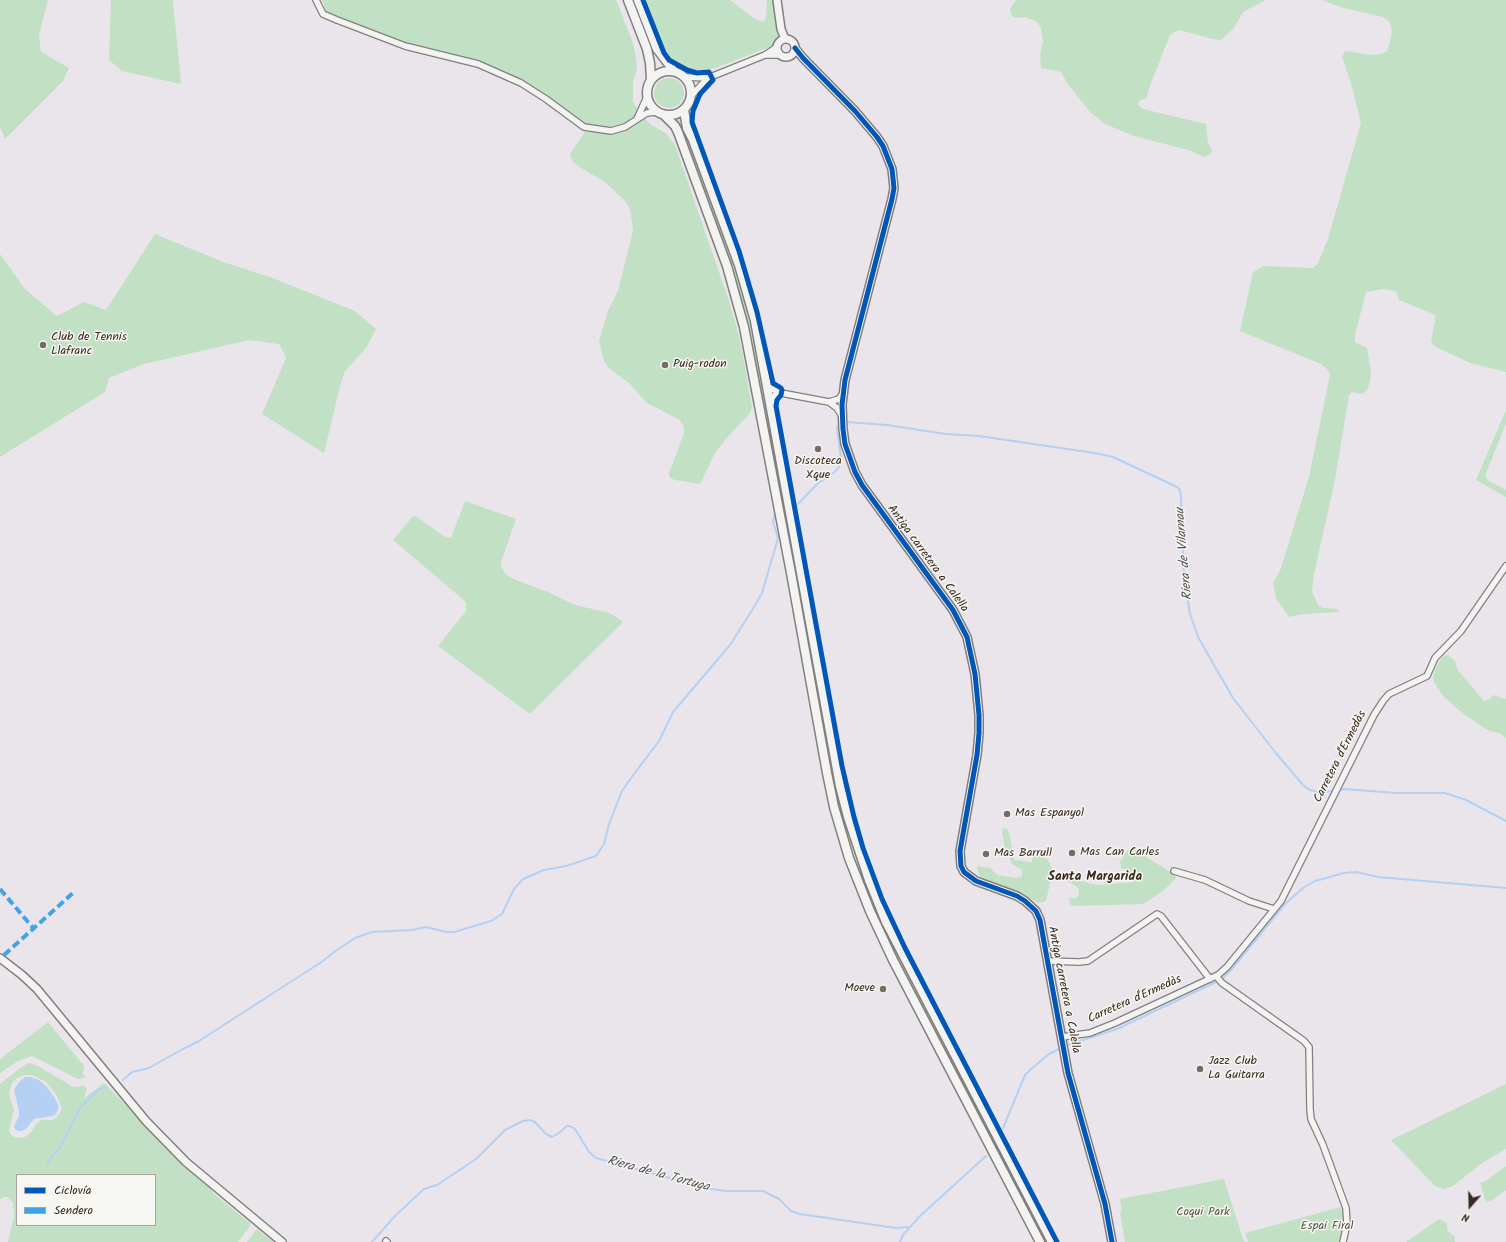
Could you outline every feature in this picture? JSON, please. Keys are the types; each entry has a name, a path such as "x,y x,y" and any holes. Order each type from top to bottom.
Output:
{"main road":[{"path":"628,0 647,49 650,63 651,79 646,91 648,103 675,126 678,132 727,266 744,327 792,573 827,773 834,807 849,858 870,911 893,960 1040,1242"},
{"path":"638,0 657,49 674,71 684,77 691,89 689,104 684,110 671,116 660,113"},
{"path":"651,79 661,72 674,71"},
{"path":"684,110 686,128 693,140 739,265 755,321 840,786 848,817 869,880 886,922 1052,1242"}],"street":[{"path":"316,0 323,14 337,20 405,46 478,64 521,83 584,127 611,131 625,127 647,113 660,113"},
{"path":"765,55 780,55 788,57 793,53 794,48 791,41 785,39 781,29 777,0"},
{"path":"684,77 708,78 765,55 777,47 780,42 785,39"},
{"path":"777,47 780,55"},
{"name":"Antiga carretera a Calella","path":"794,48 855,111 877,137 885,150 892,169 894,188 892,199 846,373 843,392 842,416 846,444 858,477 871,499 953,610 965,631 976,686 979,733 977,755 960,851 961,866 964,872 976,881 1017,896 1028,903 1036,911 1040,920 1072,1088 1105,1204 1112,1242"},
{"path":"691,96 708,78"},
{"path":"637,119 647,97"},
{"path":"766,385 781,393 830,402 837,408 842,416"},
{"path":"830,402 838,399 843,392"},
{"path":"771,410 774,397 781,393"},
{"name":"Carretera d'Ermedàs","path":"1062,1039 1090,1033 1109,1026 1213,977 1227,967 1274,909 1288,888 1374,715 1383,701 1389,694 1427,676 1435,658 1461,631 1506,566"},
{"path":"1174,871 1205,880 1249,901 1274,909"},
{"path":"1047,961 1088,961 1157,914 1161,916 1213,977 1304,1041 1309,1047 1311,1119 1323,1145 1346,1208 1347,1224 1343,1242"},
{"path":"0,958 37,989 146,1121 186,1162 282,1242"}],"green space":[{"path":"0,0 48,0 39,35 41,52 69,68 63,81 5,139 0,127"},
{"path":"111,0 173,0 181,84 122,71 109,60"},
{"path":"322,0 616,0 633,43 636,58 637,70 633,81 633,102 651,125 666,133 675,145 728,298 740,339 752,407 750,413 715,453 700,484 670,478 669,473 684,433 684,427 680,420 647,403 629,383 610,369 604,361 599,341 608,311 618,291 633,231 630,209 627,203 605,182 581,168 574,163 571,158 570,154 585,132 538,96 482,67 331,22"},
{"path":"645,0 730,0 755,19 762,22 765,20 766,16 767,0 774,0 779,29 778,37 775,45 718,67 703,71 692,71 678,65 668,56"},
{"path":"1016,0 1266,0 1243,12 1234,28 1221,40 1179,30 1170,35 1146,99 1140,100 1138,105 1143,109 1206,124 1208,143 1212,150 1211,154 1203,157 1192,151 1134,136 1105,124 1090,112 1067,83 1061,72 1041,68 1040,56 1043,41 1041,28 1037,22 1025,17 1016,18 1011,15 1010,9"},
{"path":"1322,0 1506,0 1506,372 1470,363 1434,346 1431,342 1435,316 1399,300 1396,291 1383,289 1366,292 1355,335 1355,342 1367,348 1371,371 1370,382 1367,390 1362,394 1352,392 1349,395 1335,480 1314,574 1312,592 1318,605 1323,608 1337,609 1339,612 1302,614 1289,617 1276,598 1273,583 1280,571 1309,477 1330,375 1327,369 1321,364 1240,331 1253,272 1264,266 1313,268 1318,263 1328,239 1361,123 1351,83 1342,57 1345,51 1371,55 1381,54 1387,51 1392,30 1389,21 1383,17 1340,7"},
{"path":"669,78 680,82 684,93 680,104 669,108 658,104 654,93 658,82"},
{"path":"683,116 691,145 737,271 746,301 820,690 864,875 1049,1242 1044,1242 882,928 871,904 844,825 830,767 771,440 748,326 742,302 715,220 676,119"},
{"path":"155,234 223,262 270,277 355,311 376,329 366,348 345,371 324,453 262,414 286,358 279,344 249,340 144,364 109,378 105,392 0,457 0,254 25,289 57,316 84,302 106,310"},
{"path":"1506,410 1506,423 1485,476 1489,481 1506,490 1506,497 1476,480"},
{"path":"465,501 516,519 501,562 501,567 506,575 575,605 610,613 623,622 530,714 438,646 466,611 466,602 393,540 414,515 445,537 451,538"},
{"path":"1448,655 1455,661 1458,670 1484,701 1490,699 1493,695 1506,699 1506,738 1500,733 1490,731 1481,726 1461,712 1445,698 1436,686 1433,678 1435,670 1443,656"},
{"path":"1005,828 1008,830 1013,857 1015,860 1032,862 1032,852 1043,856 1048,860 1053,870 1046,901 1038,903 1022,894 981,880 977,868 978,866 990,868 997,875 1016,878 1022,876 1022,870 1012,864 1005,848 1002,829"},
{"path":"1133,847 1138,849 1146,857 1174,874 1176,878 1163,891 1143,904 1070,905 1069,898 1076,898 1079,895 1079,889 1065,880 1062,876 1074,872 1080,880 1091,884 1101,885 1133,882 1134,878 1132,873 1121,868 1120,862 1126,852"},
{"path":"48,1022 84,1066 84,1071 82,1073 86,1077 78,1079 32,1056 18,1061 0,1073 0,1059"},
{"path":"29,1063 36,1065 72,1086 78,1087 83,1085 87,1089 84,1098 104,1083 209,1187 214,1194 250,1223 250,1226 238,1242 8,1242 14,1216 13,1203 8,1197 3,1197 0,1200 0,1084","holes":["25,1075 32,1075 46,1082 56,1094 62,1109 56,1118 52,1120 41,1120 25,1137 16,1138 11,1135 9,1130 14,1110 9,1092 12,1083 17,1078"]},
{"path":"1506,1084 1506,1149 1482,1163 1453,1186 1443,1189 1435,1186 1391,1140"},
{"path":"1506,1166 1506,1190 1491,1201 1486,1202 1480,1183 1484,1182"},
{"name":"Coqui Park","path":"1224,1179 1244,1242 1125,1242 1120,1213 1122,1210 1120,1199"},
{"name":"Espai Firal","path":"1341,1207 1343,1212 1342,1236 1340,1242 1248,1242 1245,1233"},
{"path":"1439,1219 1447,1223 1447,1230 1455,1237 1455,1242 1406,1242"},
{"path":"257,1229 273,1242 247,1242"}],"water":[{"path":"25,1077 31,1077 39,1080 47,1087 55,1098 59,1107 56,1114 53,1116 34,1119 26,1129 18,1131 14,1126 19,1116 19,1111 14,1090 19,1082"}],"waterway":[{"name":"Riera de Vilarnau","path":"847,422 887,425 946,434 979,436 1095,453 1113,457 1177,487 1180,490 1181,498 1184,575 1190,614 1198,637 1233,698 1303,785 1308,789 1320,793 1343,789 1397,793 1445,793 1466,800 1506,821"},
{"name":"Riera de Vilarnau","path":"798,504 817,484 836,471 840,465 841,458 837,428 839,424"},
{"path":"123,1080 132,1072 149,1068 199,1041 323,961 355,938 372,932 412,930 426,927 446,932 454,932 491,921 502,914 514,889 523,879 544,870 566,866 596,856 604,844 609,824 622,791 659,741 673,712 730,645 762,593 778,538 773,522 775,513"},
{"path":"1223,978 1285,904 1303,888 1315,881 1344,873 1356,872 1378,877 1506,888"},
{"path":"1065,1046 1117,1029 1216,982"},
{"path":"1003,1128 1025,1075 1049,1054 1061,1048"},
{"path":"47,1163 60,1147 79,1109 98,1090 106,1087"},
{"name":"Riera de la Tortuga","path":"372,1242 395,1216 424,1189 437,1185 476,1159 505,1130 523,1121 530,1120 535,1122 546,1134 552,1137 567,1126 570,1126 575,1129 589,1152 596,1158 710,1189 727,1191 763,1191 779,1199 791,1211 800,1214 896,1228 910,1227"},
{"path":"900,1242 903,1235 920,1216 986,1156"}],"marked path":[{"path":"0,889 34,929"},
{"path":"4,955 73,893"}],"cycle path":[{"path":"643,0 664,53 669,60 687,70 697,73 709,72 713,80 700,94 693,111 692,122 739,251 757,312 773,383 782,390 776,406 842,766 863,848 882,899 905,948 1057,1242"},
{"path":"795,48 855,111 877,137 883,146 892,169 894,188 892,199 845,380 842,405 845,444 855,472 862,485 953,610 967,637 975,674 979,715 979,733 977,755 960,851 961,866 964,872 976,881 1017,896 1025,901 1036,911 1040,920 1068,1073 1105,1204 1112,1242"}],"place":[{"name":"Club de Tennis Llafranc","path":"43,345"},
{"name":"Puig-rodon","path":"665,365"},
{"name":"Discoteca Xque","path":"818,449"},
{"name":"Mas Espanyol","path":"1007,814"},
{"name":"Mas Can Carles","path":"1072,853"},
{"name":"Mas Barrull","path":"986,854"},
{"name":"Moeve","path":"883,989"},
{"name":"Jazz Club La Guitarra","path":"1200,1069"}],"district":[{"name":"Santa Margarida","path":"1095,878"}]}
